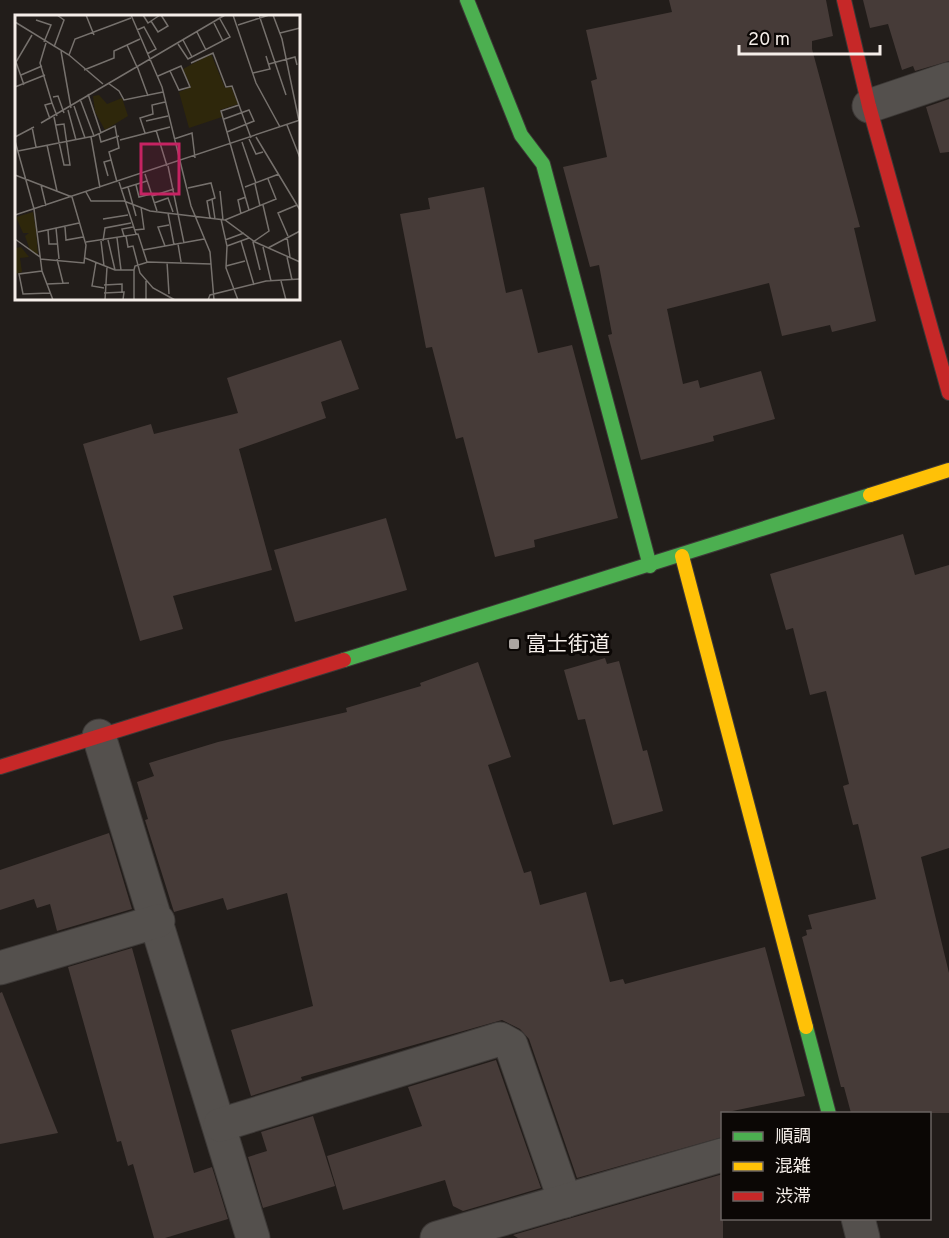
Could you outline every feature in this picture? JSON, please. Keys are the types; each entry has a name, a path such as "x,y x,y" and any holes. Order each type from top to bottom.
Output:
{"street":[{"path":"467,0 520,135 543,164 650,566"},
{"path":"844,0 869,106 949,393"},
{"path":"869,106 949,79"},
{"path":"0,767 682,556 949,470"},
{"path":"682,556 829,1112"},
{"path":"99,736 220,1125 250,1237"},
{"path":"0,968 158,921"},
{"path":"220,1125 500,1039 511,1045 565,1201"},
{"path":"437,1238 721,1156"},
{"path":"858,1220 863,1238"}],"building":[{"path":"669,0 826,0 833,36 812,41 812,49 860,227 854,228 876,321 832,332 830,325 782,336 769,283 667,309 683,384 698,380 700,388 761,371 775,419 713,436 714,441 641,460 608,335 612,334 599,265 590,267 563,167 607,157 591,81 597,79 586,30 672,12"},
{"path":"863,0 949,0 949,61 915,71 913,66 902,70 888,24 870,28"},
{"path":"949,99 949,152 940,153 926,107"},
{"path":"484,187 506,293 522,289 538,353 572,345 618,518 534,540 535,547 495,557 463,437 456,439 432,347 426,348 400,214 430,209 428,198"},
{"path":"341,340 359,389 321,402 326,418 239,449 272,570 173,596 183,629 140,641 83,444 151,424 154,434 238,413 227,378"},
{"path":"386,518 407,590 295,622 274,550"},
{"path":"903,534 915,575 949,565 949,848 921,857 949,973 949,1113 851,1112 844,1087 841,1087 802,937 807,935 806,930 812,929 808,915 876,899 858,824 853,825 843,786 849,784 826,691 810,695 793,628 786,630 770,574"},
{"path":"605,658 607,664 619,661 643,751 647,750 663,811 613,825 585,719 578,720 564,670"},
{"path":"478,662 511,757 488,765 524,873 531,871 540,905 586,892 610,982 623,979 625,984 765,947 805,1096 721,1112 721,1138 577,1178 529,1039 520,1029 502,1020 301,1077 302,1080 251,1096 231,1030 313,1006 287,893 227,910 223,898 174,912 145,820 148,819 137,782 154,776 149,763 218,742 347,712 346,708 421,686 420,683"},
{"path":"109,833 132,909 57,931 50,904 37,908 34,899 0,910 0,870"},
{"path":"132,948 194,1173 212,1167 228,1219 165,1238 154,1238 133,1164 128,1166 121,1141 117,1142 68,967"},
{"path":"2,992 58,1133 0,1144 0,993"},
{"path":"496,1060 541,1188 463,1211 453,1206 445,1180 343,1210 327,1156 422,1126 408,1087"},
{"path":"313,1116 335,1186 263,1208 248,1157 267,1151 261,1132"},
{"path":"721,1175 723,1238 518,1238 513,1235"}],"traffic: fast":[{"path":"467,0 521,135 543,164 650,566"},
{"path":"344,660 870,495"},
{"path":"806,1027 828,1112"}],"traffic: slow":[{"path":"870,495 949,470"},
{"path":"682,556 806,1027"}],"traffic: jam":[{"path":"844,0 869,106 949,393"},
{"path":"0,767 344,660"}],"place":[{"name":"富士街道","path":"514,644"}]}
